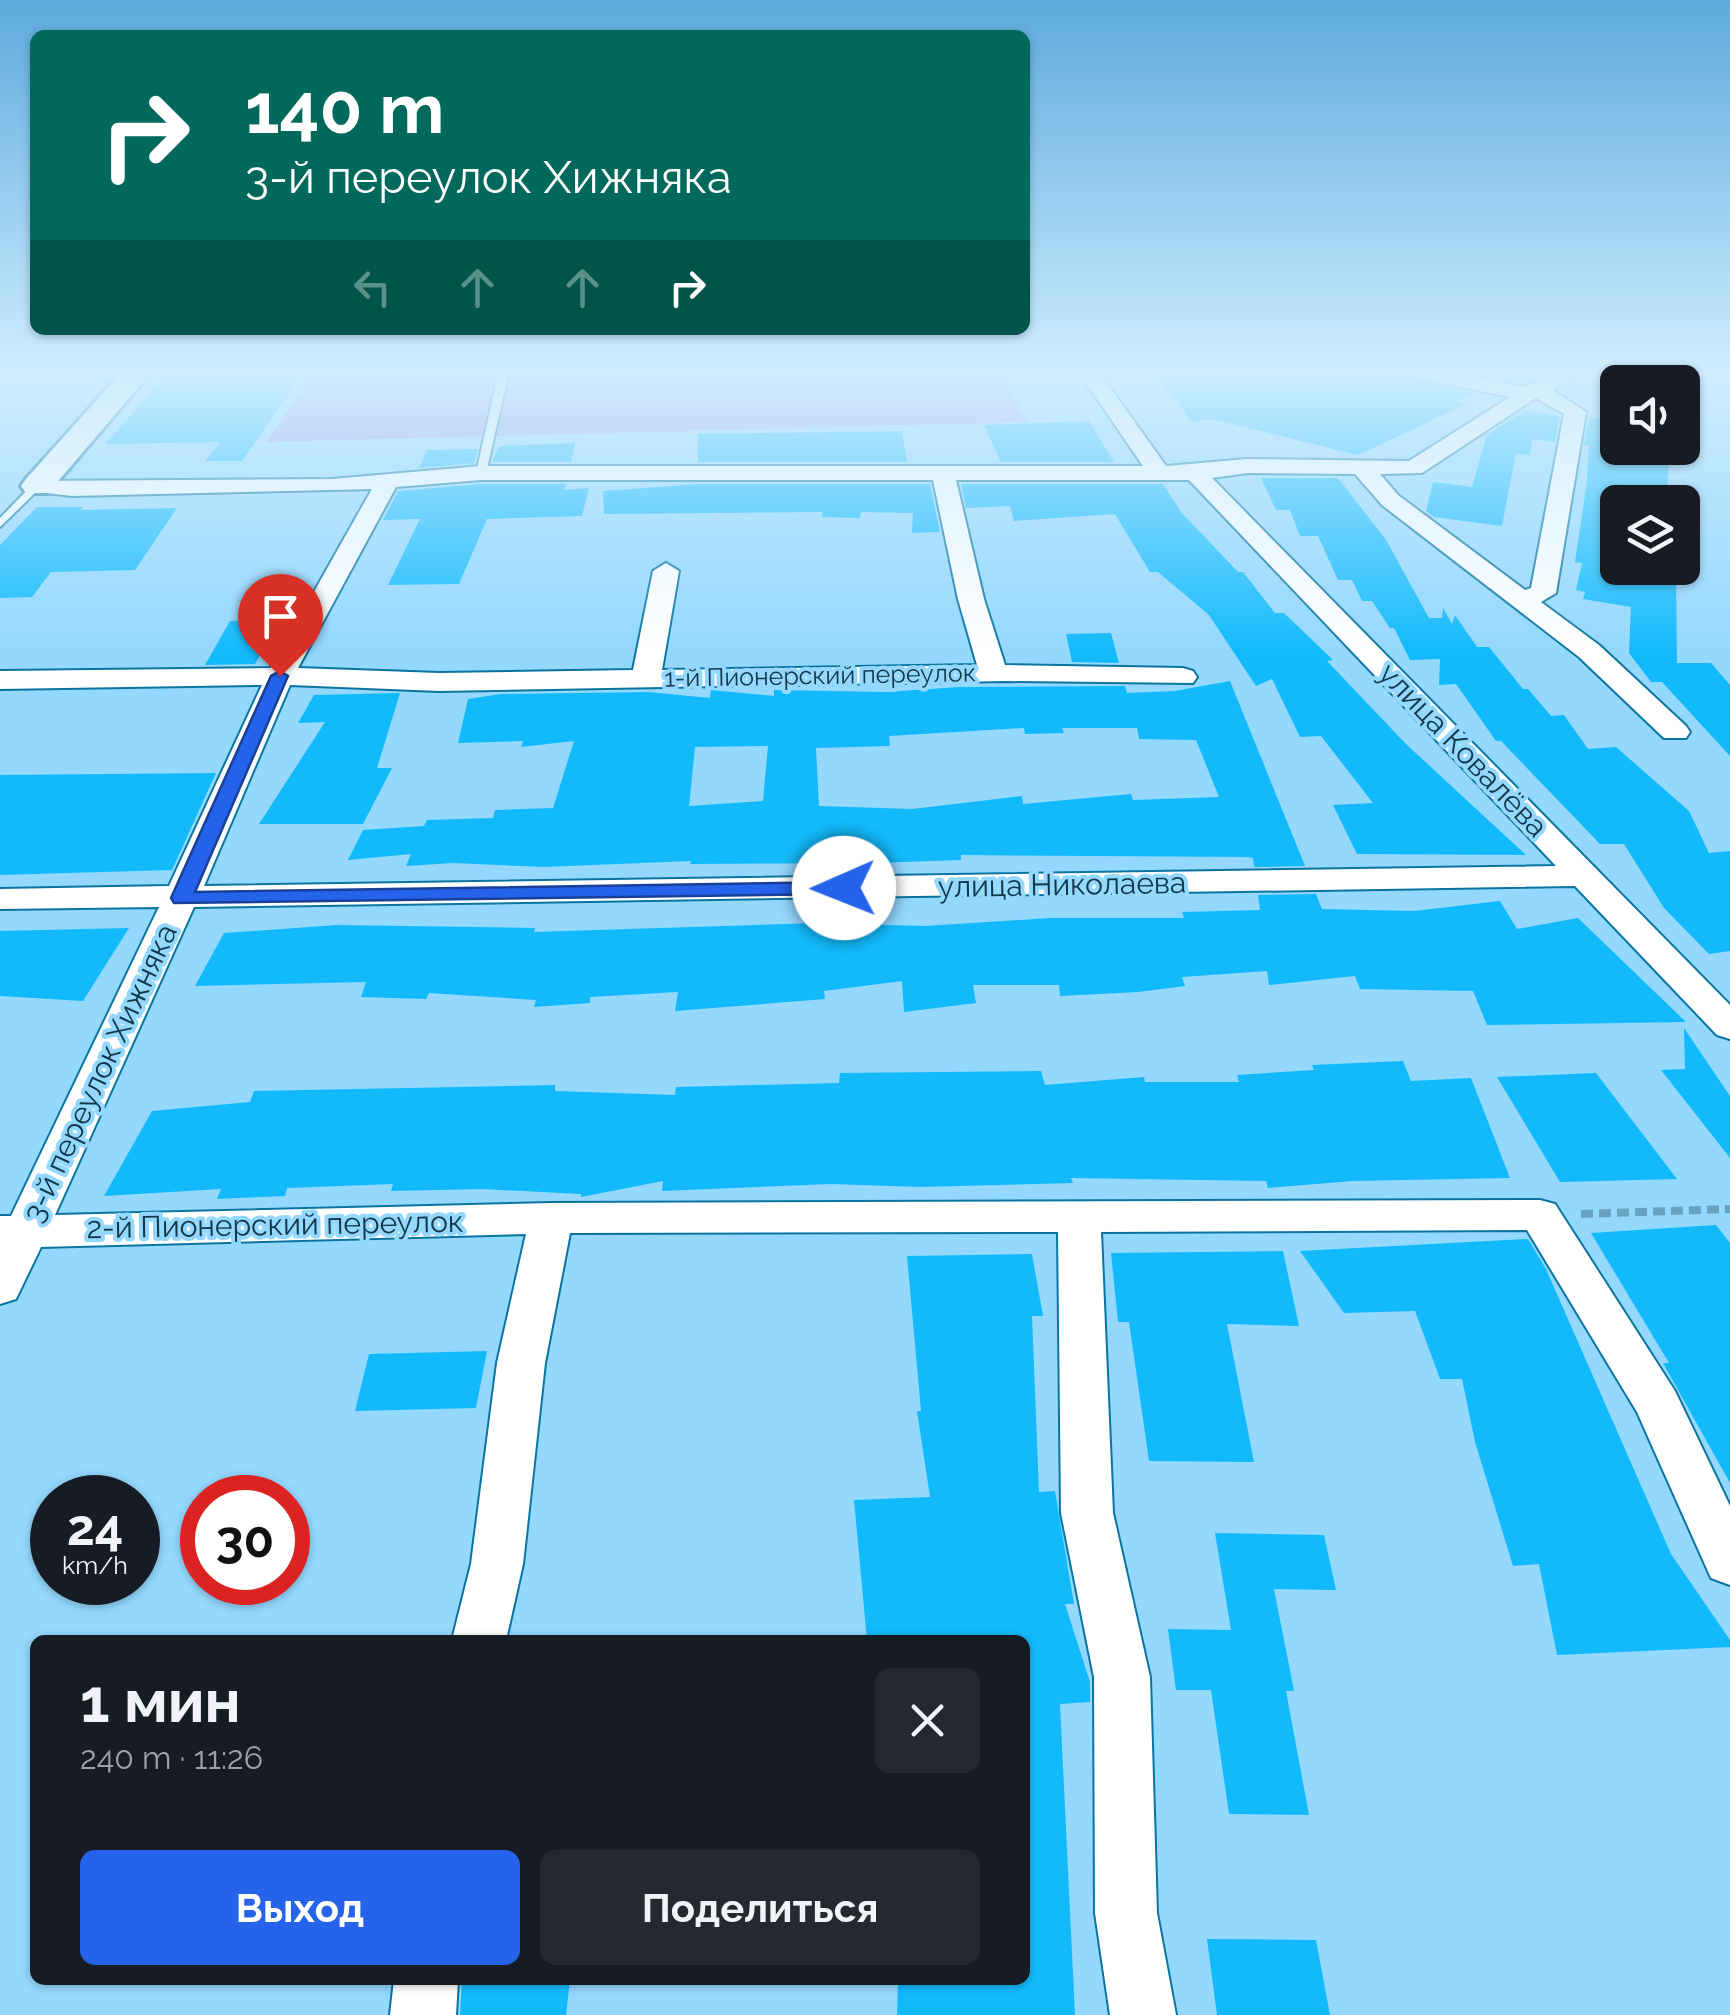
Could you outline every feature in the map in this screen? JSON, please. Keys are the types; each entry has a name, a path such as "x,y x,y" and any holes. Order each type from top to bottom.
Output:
{"street":[{"path":"37,486 55,465"},
{"path":"1153,465 1159,473"},
{"path":"37,486 72,490 386,483 481,473 1195,474 1248,466 1419,465"},
{"path":"1522,599 1543,593 1566,465"},
{"path":"1362,468 1390,500 1589,652 1674,732"},
{"name":"1-й Пионерский переулок","path":"942,473 970,580 975,625 994,673"},
{"name":"улица Ковалёва","path":"1195,474 1730,1027"},
{"name":"3-й переулок Хижняка","path":"0,1288 13,1232 182,898 280,676 386,483"},
{"name":"1-й Пионерский переулок","path":"646,678 666,572"},
{"name":"1-й Пионерский переулок","path":"0,680 280,676 439,682 994,673 1182,677"},
{"name":"улица Николаева","path":"0,900 1585,876"},
{"path":"1540,1215 1658,1405 1730,1562"},
{"name":"2-й Пионерский переулок","path":"13,1232 551,1218 1540,1215"},
{"path":"480,1635 497,1564 521,1363 551,1218"},
{"path":"1080,1218 1087,1513 1122,1677 1126,1914 1143,2015"},
{"path":"422,2015 425,1985"}],"lane":[{"path":"481,473 483,465"},
{"path":"0,524 37,486"}],"path":[{"path":"1540,1215 1730,1210"}],"building":[{"path":"1478,465 1514,465 1502,526 1434,517 1426,511 1433,482 1472,487"},
{"path":"1588,465 1669,465 1667,485 1600,485 1600,585 1676,585 1677,663 1711,663 1730,685 1730,756 1662,682 1651,682 1629,653 1631,607 1583,599 1585,592 1576,590 1582,563 1575,562"},
{"path":"1261,478 1338,478 1386,540 1429,618 1442,618 1443,608 1452,624 1455,615 1477,647 1489,647 1551,716 1564,715 1588,749 1616,747 1689,811 1709,853 1730,851 1730,951 1709,954 1664,908 1624,844 1600,844 1501,741 1496,741 1456,684 1439,685 1440,659 1410,660 1394,628 1390,628 1372,601 1362,601 1352,580 1338,580 1318,536 1300,536 1290,510 1276,510"},
{"path":"481,484 566,484 564,490 589,488 582,516 487,519 459,584 388,585 420,519 383,520 398,491"},
{"path":"698,484 930,484 940,532 912,533 913,513 861,512 860,518 822,517 822,512 604,514 603,491"},
{"path":"961,484 1163,484 1181,512 1238,572 1243,572 1275,613 1284,613 1333,660 1327,661 1406,744 1526,855 1357,854 1333,805 1373,803 1321,736 1300,737 1272,679 1256,686 1209,615 1158,572 1150,572 1115,514 1014,521 1010,506 966,508"},
{"path":"37,507 177,508 135,570 51,572 32,597 0,598 0,545"},
{"path":"280,620 255,664 205,665 230,621"},
{"path":"1111,633 1119,663 1072,662 1066,634"},
{"path":"1230,681 1305,866 1254,867 1253,858 1246,857 961,855 961,860 874,863 690,864 691,861 544,867 453,863 406,866 411,854 348,860 363,830 424,826 427,820 493,818 495,810 553,808 574,741 521,747 523,741 458,743 468,699 501,694 648,692 710,698 711,690 774,696 774,690 885,692 959,687 1125,686 1127,693 1175,691","holes":["1024,728 1025,734 1064,733 1062,728 1137,728 1139,739 1196,740 1219,797 1133,800 1131,794 1023,804 1022,796 912,809 819,806 816,748 890,746 889,736","768,746 763,801 689,806 695,747"]},
{"path":"400,693 377,768 392,768 363,824 259,824 325,722 298,723 314,695"},
{"path":"216,773 172,870 0,875 0,775"},
{"path":"1316,894 1322,909 1414,911 1500,901 1517,929 1578,918 1686,1022 1487,1025 1473,991 1360,989 1355,976 1269,985 1267,971 1182,977 1185,986 1138,992 1060,996 1059,985 973,985 976,1003 904,1012 902,981 824,991 825,999 675,1011 678,992 590,997 590,1003 534,1007 536,1000 429,993 426,999 361,997 366,982 195,986 224,933 337,925 535,928 534,932 1184,918 1182,912 1260,910 1258,895"},
{"path":"129,928 83,1001 0,996 0,931"},
{"path":"1684,1028 1730,1096 1730,1158 1661,1070 1685,1069"},
{"path":"1403,1061 1411,1081 1471,1078 1510,1178 1353,1181 1268,1188 1266,1181 1071,1178 1073,1183 921,1187 831,1184 662,1191 663,1181 581,1197 483,1189 391,1191 393,1184 287,1188 285,1196 217,1199 221,1189 104,1196 152,1111 250,1102 254,1091 555,1085 555,1091 675,1095 676,1087 839,1083 840,1073 1041,1071 1045,1085 1144,1077 1145,1082 1239,1082 1237,1075 1314,1070 1312,1065"},
{"path":"1596,1073 1677,1179 1560,1182 1497,1077"},
{"path":"1716,1225 1730,1243 1730,1483 1663,1363 1669,1363 1591,1233"},
{"path":"1528,1239 1546,1269 1671,1554 1730,1640 1730,1647 1557,1655 1539,1564 1513,1566 1475,1442 1462,1379 1440,1379 1415,1311 1344,1313 1300,1251"},
{"path":"1283,1251 1299,1326 1227,1324 1254,1462 1149,1461 1129,1322 1118,1322 1111,1253"},
{"path":"1032,1254 1043,1316 1032,1316 1039,1492 1055,1491 1074,1604 1065,1604 1090,1682 1090,1702 1060,1704 1075,2015 897,2015 898,1985 1030,1985 1030,1635 867,1635 854,1500 930,1497 917,1411 921,1411 907,1256"},
{"path":"487,1351 476,1408 355,1411 369,1354"},
{"path":"1215,1533 1324,1535 1336,1590 1274,1589 1294,1691 1286,1691 1309,1815 1229,1814 1211,1690 1176,1690 1168,1629 1231,1630"},
{"path":"1207,1939 1316,1940 1330,2015 1217,2015"},
{"path":"462,1985 569,1985 566,2015 460,2015"}],"route":[{"path":"280,676 182,898 844,888"}]}
